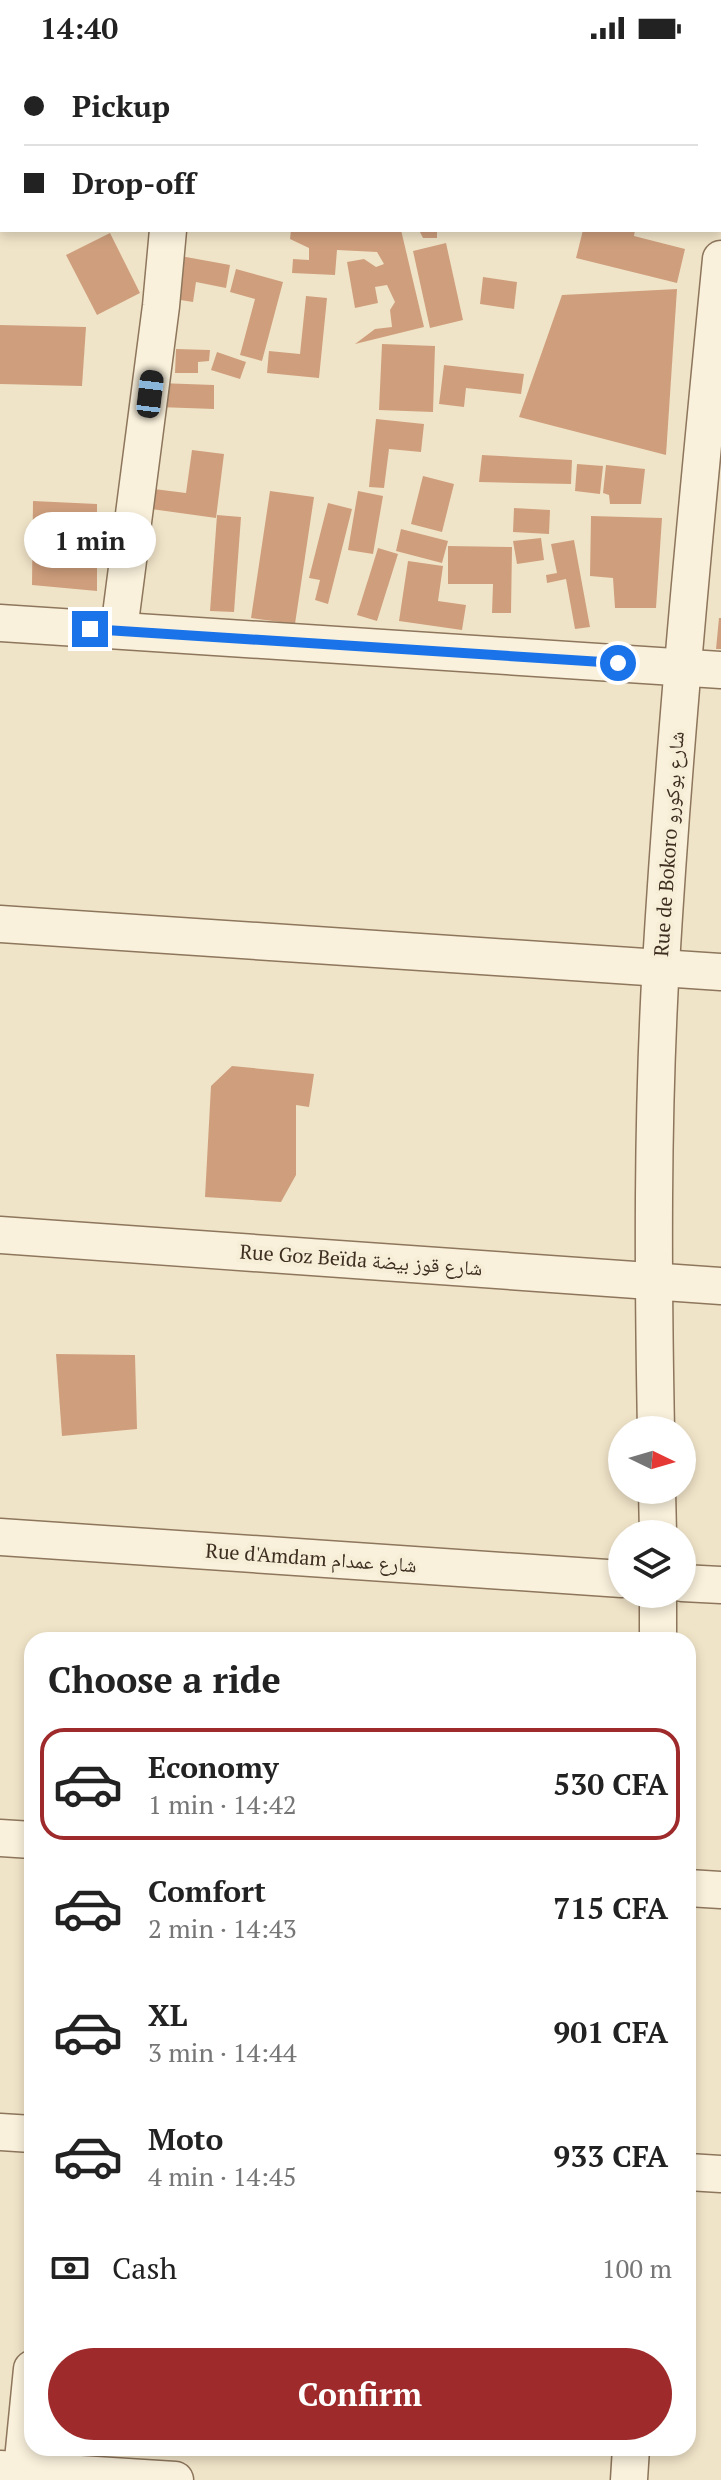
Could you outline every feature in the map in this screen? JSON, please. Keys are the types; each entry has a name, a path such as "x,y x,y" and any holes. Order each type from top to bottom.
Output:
{"street":[{"path":"119,630 168,232"},
{"name":"Rue de Bokoro شارع بوكورو","path":"656,1416 653,1281 661,968 681,667 721,259"},
{"path":"0,623 721,670"},
{"path":"0,924 721,972"},
{"name":"Rue Goz Beïda شارع قوز بيضة","path":"0,1235 721,1286"},
{"name":"Rue d'Amdam شارع عمدام","path":"0,1537 608,1578"},
{"path":"696,1584 721,1585"},
{"path":"658,1608 658,1632"},
{"path":"0,1838 24,1840"},
{"path":"696,1888 721,1890"},
{"path":"0,2132 24,2134"},
{"path":"696,2172 721,2174"},
{"path":"24,2415 14,2473 175,2480"},
{"path":"629,2480 630,2456"}],"building":[{"path":"291,232 401,232 424,327 355,344 375,329 392,327 390,310 395,302 387,285 375,287 378,303 355,308 347,262 364,259 376,267 384,264 377,252 337,250 335,275 292,273 293,259 309,260 309,248 290,239"},
{"path":"420,232 437,232 437,238 423,238"},
{"path":"582,232 635,232 634,236 685,249 677,283 576,258"},
{"path":"110,233 140,293 97,315 66,255"},
{"path":"446,243 463,320 430,328 413,251"},
{"path":"175,255 230,265 226,288 196,282 193,302 168,298"},
{"path":"236,269 283,282 262,361 240,355 255,299 230,292"},
{"path":"483,277 517,282 514,309 480,304"},
{"path":"677,289 666,455 519,417 562,295"},
{"path":"306,296 327,298 319,378 267,373 269,351 300,354"},
{"path":"0,325 86,327 82,386 0,384"},
{"path":"382,344 435,346 433,412 379,410"},
{"path":"176,349 210,350 209,361 198,362 198,373 175,373"},
{"path":"217,352 246,362 240,379 211,370"},
{"path":"444,365 524,374 521,394 466,388 464,407 439,404"},
{"path":"159,383 214,385 214,409 158,407"},
{"path":"376,419 424,424 421,452 389,449 384,488 369,487"},
{"path":"192,450 224,454 216,518 144,508 146,488 186,493"},
{"path":"482,455 572,460 571,484 479,482"},
{"path":"577,464 603,466 600,494 575,491"},
{"path":"606,465 645,469 641,504 610,504 609,495 603,493"},
{"path":"423,476 454,484 442,532 411,524"},
{"path":"270,491 314,497 295,624 251,618"},
{"path":"358,491 383,496 373,554 348,550"},
{"path":"33,501 97,504 97,591 32,585"},
{"path":"328,503 352,509 328,604 315,600 320,580 309,578"},
{"path":"514,508 550,510 549,534 513,532"},
{"path":"217,515 241,517 234,612 210,611"},
{"path":"591,516 662,518 656,608 615,608 613,578 590,576"},
{"path":"401,529 448,541 442,563 396,551"},
{"path":"541,538 544,560 517,564 513,541"},
{"path":"574,540 590,627 575,629 566,579 547,583 546,575 557,573 551,544"},
{"path":"448,546 512,547 511,613 492,613 493,584 448,584"},
{"path":"378,548 398,554 377,621 357,615"},
{"path":"408,561 443,566 438,601 466,605 462,630 399,621"},
{"path":"719,618 721,649 716,649"},
{"path":"232,1066 314,1074 309,1107 296,1105 296,1175 281,1202 205,1197 211,1086"},
{"path":"56,1354 135,1355 137,1429 62,1436"}],"route":[{"path":"90,629 618,663"}]}
